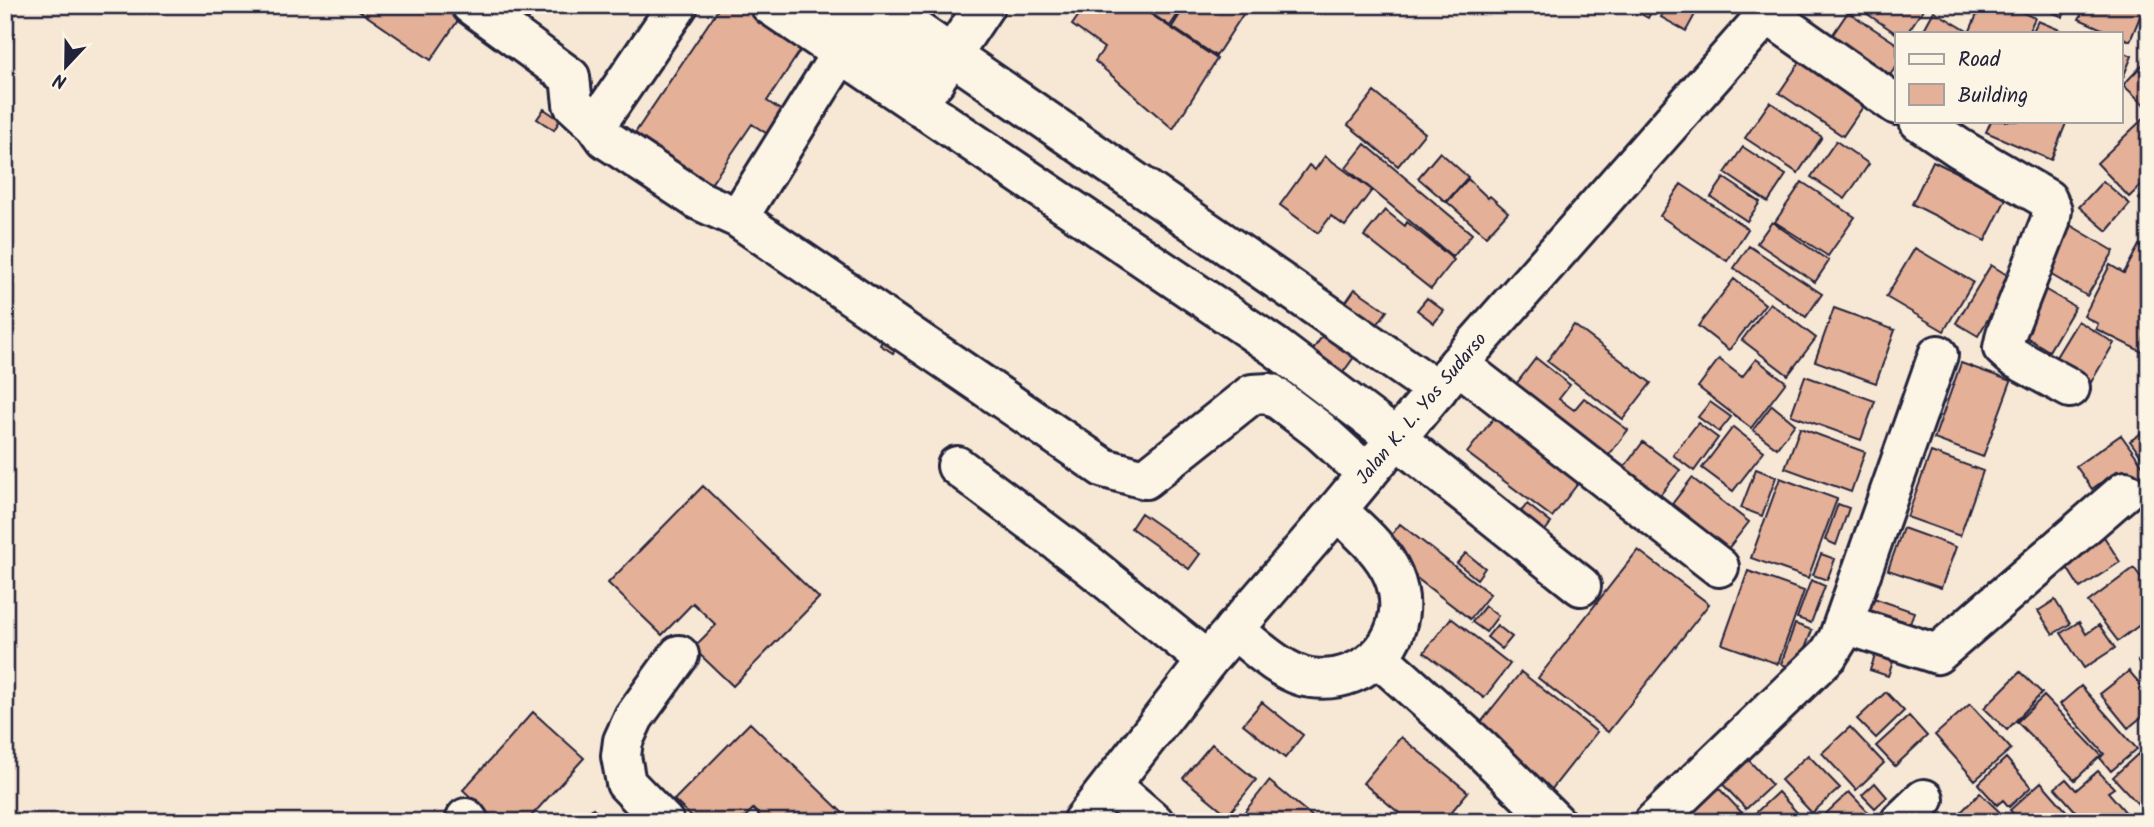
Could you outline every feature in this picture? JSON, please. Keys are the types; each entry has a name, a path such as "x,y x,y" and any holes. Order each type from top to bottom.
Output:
{"main road":[{"path":"471,5 570,77 573,104 597,125 606,139 698,200 738,218 1104,468 1145,480 1252,394 1270,393 1320,430 1367,474"},
{"path":"597,125 678,5"},
{"path":"770,5 841,53 935,81 1448,377 1719,567"},
{"path":"825,5 935,81 1397,439 1581,586"},
{"path":"879,5 935,81"},
{"path":"935,81 985,5"},
{"path":"1771,10 1895,103"},
{"name":"Jalan K. L. Yos Sudarso","path":"1082,822 1234,629 1448,377 1771,10"},
{"path":"738,218 841,53"},
{"path":"1920,122 1959,148 2047,199 2052,210 2050,222 2003,348 2013,357 2070,388"},
{"path":"1654,822 1828,655 1845,624 1938,355"},
{"path":"957,466 1090,566 1207,661"},
{"path":"1845,624 1937,654 2125,491"},
{"path":"1234,629 1281,666 1309,678 1343,678 1365,668 1378,657 1395,632 1400,606 1394,575 1363,533 1337,510"},
{"path":"664,822 626,783 622,748 634,717 679,655"},
{"path":"1378,657 1482,750 1555,822"},
{"path":"1112,786 1154,822"}],"building":[{"path":"351,5 458,5 465,10 431,60"},
{"path":"509,5 539,5 529,19"},
{"path":"721,5 752,5 806,42 767,101 788,115 772,137 752,124 711,184 635,133"},
{"path":"1086,5 1137,5 1217,59 1173,129 1095,61 1104,48 1072,25"},
{"path":"1139,5 1184,5 1170,26"},
{"path":"1186,5 1249,5 1216,56 1172,27"},
{"path":"1625,5 1655,5 1648,18"},
{"path":"1667,5 1690,5 1698,9 1686,31 1661,17"},
{"path":"1854,5 1926,5 1908,32 1895,33"},
{"path":"1981,5 2005,5 2035,18 2028,32 1969,32"},
{"path":"2035,5 2068,5 2063,17"},
{"path":"2086,5 2144,7 2130,41 2122,37 2122,32 2109,32 2079,19"},
{"path":"1934,11 1967,31 1966,32 1923,32"},
{"path":"1848,12 1895,43 1895,68 1884,84 1825,46"},
{"path":"2038,21 2065,32 2032,32"},
{"path":"2122,51 2132,56 2122,80"},
{"path":"1806,53 1871,95 1843,136 1779,93"},
{"path":"2149,58 2149,109 2123,85"},
{"path":"1374,92 1425,133 1398,166 1348,125"},
{"path":"1770,102 1822,137 1798,173 1745,138"},
{"path":"544,109 560,120 554,130 537,119"},
{"path":"2146,116 2149,119 2149,178 2129,197 2097,163"},
{"path":"1991,122 2067,122 2051,160 1986,132"},
{"path":"1836,141 1869,164 1845,199 1811,177"},
{"path":"1365,144 1472,234 1453,257 1346,168"},
{"path":"1743,147 1786,175 1768,202 1725,173"},
{"path":"1440,152 1468,177 1446,202 1418,178"},
{"path":"1325,156 1372,190 1345,226 1331,216 1318,233 1280,205 1309,165 1315,170"},
{"path":"1933,161 2007,197 1985,241 1912,204"},
{"path":"1724,178 1760,202 1747,221 1711,197"},
{"path":"1468,179 1508,212 1486,236 1447,202"},
{"path":"2103,181 2130,204 2107,231 2079,207"},
{"path":"1802,182 1855,217 1828,256 1775,222"},
{"path":"1681,184 1748,229 1727,261 1660,216"},
{"path":"2149,188 2149,208 2139,199"},
{"path":"1385,210 1405,226 1407,222 1454,260 1431,289 1364,236"},
{"path":"1772,222 1829,261 1815,282 1757,243"},
{"path":"2065,222 2114,251 2087,296 2038,267"},
{"path":"2139,245 2149,250 2149,338 2142,352 2096,329 2098,324 2084,316 2110,265 2124,273"},
{"path":"1749,246 1822,294 1806,317 1734,268"},
{"path":"1915,248 1973,282 1944,331 1886,297"},
{"path":"1991,265 2012,278 1978,336 1956,323"},
{"path":"1734,279 1765,304 1729,350 1698,326"},
{"path":"2039,286 2075,307 2049,351 2013,329"},
{"path":"1355,289 1387,311 1296,438 1266,417"},
{"path":"1427,298 1444,311 1434,323 1417,310"},
{"path":"1770,303 1816,338 1788,375 1742,340"},
{"path":"1834,308 1895,330 1876,383 1815,361"},
{"path":"2078,321 2114,343 2090,384 2053,362"},
{"path":"1574,325 1651,383 1623,419 1547,361"},
{"path":"883,339 896,348 893,353 880,345"},
{"path":"1536,358 1570,385 1559,399 1574,410 1584,398 1628,430 1599,468 1507,396"},
{"path":"1719,359 1742,377 1756,359 1786,382 1751,428 1698,387"},
{"path":"1961,363 2011,381 1983,457 1934,439"},
{"path":"1805,376 1875,401 1861,440 1791,415"},
{"path":"1710,402 1731,417 1719,432 1698,417"},
{"path":"1772,405 1795,424 1777,448 1753,430"},
{"path":"1502,407 1587,472 1552,517 1467,453"},
{"path":"1698,423 1718,438 1694,471 1673,455"},
{"path":"1733,427 1764,451 1733,491 1702,468"},
{"path":"1800,428 1865,452 1851,492 1785,468"},
{"path":"2149,428 2149,467 2130,441"},
{"path":"2121,435 2149,474 2149,493 2138,500 2117,471 2092,489 2076,466"},
{"path":"1643,442 1680,470 1652,505 1616,478"},
{"path":"1931,452 1983,471 1960,536 1907,517"},
{"path":"1756,469 1776,477 1762,516 1741,508"},
{"path":"1692,478 1749,522 1723,555 1666,512"},
{"path":"1780,478 1837,499 1808,578 1751,558"},
{"path":"703,486 819,598 733,686 693,648 716,625 693,603 662,635 608,583"},
{"path":"1527,504 1551,523 1540,537 1516,518"},
{"path":"1838,504 1849,508 1836,545 1825,540"},
{"path":"1141,513 1200,554 1189,569 1131,528"},
{"path":"1400,524 1490,594 1470,619 1380,550"},
{"path":"1903,528 1956,547 1941,588 1888,570"},
{"path":"2101,532 2120,562 2080,588 2061,558"},
{"path":"1638,550 1709,604 1608,732 1538,678"},
{"path":"1466,553 1485,568 1477,579 1457,563"},
{"path":"1821,554 1835,559 1827,580 1813,575"},
{"path":"2134,568 2149,588 2149,618 2118,641 2088,602"},
{"path":"1748,571 1804,591 1778,664 1722,644"},
{"path":"1811,580 1825,586 1811,623 1797,618"},
{"path":"1868,596 1914,612 1905,638 1859,622"},
{"path":"2055,600 2070,624 2053,634 2038,611"},
{"path":"1485,606 1498,616 1486,632 1472,622"},
{"path":"1451,618 1510,664 1484,698 1424,652"},
{"path":"2079,622 2086,634 2099,625 2115,648 2084,668 2061,633"},
{"path":"1795,624 1812,630 1797,670 1781,664"},
{"path":"1497,625 1512,637 1502,649 1487,637"},
{"path":"1876,653 1894,659 1888,676 1870,670"},
{"path":"2149,653 2149,675 2138,661"},
{"path":"2129,671 2149,694 2149,711 2128,728 2100,694"},
{"path":"1521,672 1597,732 1551,790 1474,731"},
{"path":"2020,672 2042,693 2007,730 1984,708"},
{"path":"2081,686 2137,749 2111,771 2100,758 2104,754 2060,704"},
{"path":"1886,692 1904,711 1876,738 1857,719"},
{"path":"2044,696 2101,755 2075,780 2017,722"},
{"path":"1262,702 1303,735 1285,758 1243,724"},
{"path":"1970,704 2011,749 1975,780 1935,735"},
{"path":"533,712 584,758 526,822 497,822 463,790"},
{"path":"1909,716 1927,736 1895,766 1876,746"},
{"path":"750,723 852,822 766,822 753,809 740,822 697,822 674,800"},
{"path":"1850,727 1884,763 1856,790 1822,753"},
{"path":"1401,737 1468,792 1443,822 1410,822 1363,783"},
{"path":"1212,744 1256,780 1228,815 1183,778"},
{"path":"1743,754 1772,785 1746,809 1717,778"},
{"path":"2138,754 2149,766 2149,816 2113,777"},
{"path":"1808,755 1840,788 1812,813 1781,780"},
{"path":"2006,758 2031,787 2009,807 2003,800 1997,805 1978,784"},
{"path":"2098,771 2114,788 2108,792 2134,822 2085,822 2055,788 2066,779 2076,790"},
{"path":"1269,781 1319,822 1253,822 1243,814"},
{"path":"1712,781 1746,817 1742,822 1696,822 1683,808"},
{"path":"2041,782 2076,822 2020,822 2010,810"},
{"path":"1875,783 1887,797 1875,808 1862,795"},
{"path":"1778,792 1806,822 1752,822 1749,819"},
{"path":"1849,792 1870,814 1862,822 1819,820"},
{"path":"1980,793 2010,822 1953,820"},
{"path":"1933,806 1946,822 1914,822"},
{"path":"593,808 607,822 579,822"},
{"path":"1501,812 1512,822 1492,822"}]}
